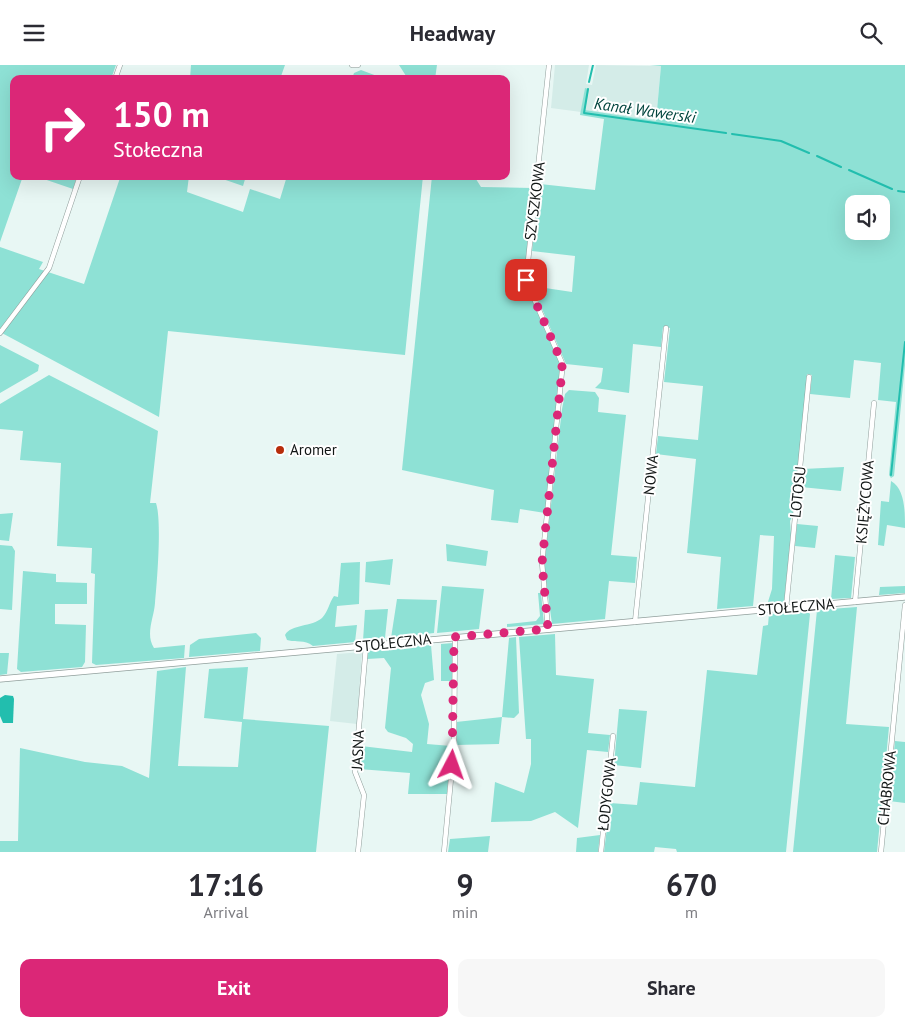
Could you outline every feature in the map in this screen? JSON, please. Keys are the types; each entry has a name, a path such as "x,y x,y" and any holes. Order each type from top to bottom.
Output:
{"street":[{"path":"352,65 358,65"},
{"name":"SZYSZKOWA","path":"548,629 542,563 562,363 526,280 549,65"},
{"path":"0,333 50,268 79,180"},
{"name":"NOWA","path":"635,622 666,328"},
{"name":"LOTOSU","path":"786,608 809,377"},
{"name":"KSIĘŻYCOWA","path":"855,602 874,403"},
{"name":"STOŁECZNA","path":"0,679 905,597"},
{"name":"CHABROWA","path":"881,852 905,605"},
{"path":"444,852 454,747 454,637"},
{"name":"JASNA","path":"358,852 364,795 355,772 366,646"},
{"name":"ŁODYGOWA","path":"601,852 613,736"}],"shaded area":[{"path":"0,65 116,65 112,75 10,75 10,180 22,180 0,242"},
{"path":"191,65 285,65 281,75 190,75"},
{"path":"399,65 437,65 436,75 405,75"},
{"path":"555,65 589,65 586,84 592,85 596,65 661,66 656,121 585,110 589,89 585,89 581,112 551,108"},
{"path":"650,65 905,65 905,365 894,476 891,478 889,475 896,402 878,400 881,363 854,360 850,398 810,394 812,375 807,374 794,512 790,521 791,534 784,603 767,605 772,589 774,536 760,535 753,606 717,609 721,557 687,553 696,459 656,454 658,436 698,440 703,386 664,382 670,328 663,327 661,347 633,344 629,393 595,388 601,382 603,368 566,364 532,286 572,292 575,256 532,251 540,184 595,190 604,119 580,115 585,88 589,89 585,110 656,121 661,66"},
{"path":"361,70 374,75 353,75"},
{"path":"47,180 76,180 73,189"},
{"path":"119,180 188,180 187,192 243,212 250,189 280,199 286,180 423,180 405,355 168,331 159,417 0,332 0,247 43,262 39,269 84,284"},
{"path":"226,180 245,180 243,186"},
{"path":"432,180 477,180 481,187 532,188 527,225 531,227 524,280 561,366 545,513 520,509 518,523 491,520 494,490 402,470"},
{"path":"0,345 39,365 38,371 0,393"},
{"path":"49,375 158,431 150,503 156,503 158,512 158,567 150,637 154,648 185,645 184,658 96,665 92,663 95,574 91,573 92,548 57,546 61,463 20,460 23,431 0,429 0,404"},
{"path":"569,390 595,392 599,398 598,412 626,415 611,555 637,557 635,583 609,581 605,619 552,624 544,566 562,409 565,394"},
{"path":"844,467 841,491 801,487 803,469"},
{"path":"891,481 902,495 905,528 887,525 884,546 878,545 881,501 889,502"},
{"path":"13,513 9,541 0,540 0,514"},
{"path":"797,524 818,526 815,548 795,546"},
{"path":"446,544 488,551 486,566 447,561"},
{"path":"0,545 12,546 15,551 12,610 0,609"},
{"path":"835,555 855,557 851,598 831,599"},
{"path":"393,559 390,585 365,582 366,562"},
{"path":"360,562 359,604 337,606 335,627 357,625 355,642 313,646 287,640 285,635 288,631 318,621 326,613 334,596 338,597 341,563"},
{"path":"23,571 56,574 56,582 87,583 87,604 55,604 55,624 86,625 85,662 82,667 21,672 17,669"},
{"path":"442,586 484,589 479,629 437,633"},
{"path":"905,586 905,593 879,595 880,587"},
{"path":"538,593 541,593 544,624 507,627 507,624 536,621 540,616"},
{"path":"397,599 437,600 434,633 391,638"},
{"path":"857,607 846,724 889,727 877,852 793,852 817,610"},
{"path":"388,609 385,638 363,641 365,610"},
{"path":"807,611 810,614 786,852 677,852 676,849 655,847 654,852 604,852 610,803 637,805 640,782 695,787 707,670 757,675 763,626 768,625 769,614"},
{"path":"256,633 261,638 260,651 189,657 190,645 199,639"},
{"path":"555,634 556,675 594,679 588,733 610,735 608,752 587,750 578,828 555,812 531,821 491,822 495,782 524,793 531,764 531,739 526,739 519,637"},
{"path":"516,637 519,713 514,718 502,717 509,638"},
{"path":"453,643 452,681 441,681 441,644"},
{"path":"431,645 434,680 425,683 421,695 429,724 427,744 451,746 447,794 408,794 410,773 359,769 361,746 412,752 413,744 406,738 388,732 385,728 391,668 384,658 367,659 368,651"},
{"path":"362,652 357,724 330,721 337,654"},
{"path":"0,653 9,653 7,674 0,675"},
{"path":"186,667 178,766 238,767 242,722 204,718 209,669 248,667 243,719 329,726 316,852 0,852 0,841 18,841 20,748 85,762 122,766 149,778 157,671"},
{"path":"5,695 13,696 14,699 13,723 3,723 0,716 0,698"},
{"path":"619,709 647,711 641,768 614,765"},
{"path":"502,717 499,744 456,745 456,722"},
{"path":"895,741 905,742 905,803 889,801"},
{"path":"600,835 598,852 576,852 577,838"},
{"path":"490,836 488,852 448,852 450,839"}],"waterway":[{"name":"Kanał Wawerski","path":"589,82 593,65"},
{"name":"Kanał Wawerski","path":"588,89 584,113 726,133"},
{"name":"Kanał Wawerski","path":"732,134 781,141 809,153"},
{"name":"Kanał Wawerski","path":"817,156 841,167"},
{"name":"Kanał Wawerski","path":"849,170 892,189"},
{"name":"Kanał Wawerski","path":"898,191 905,192"},
{"name":"Kanał Wawerski","path":"891,475 905,342"}],"place":[{"name":"Aromer","path":"280,450"}],"route":[{"path":"452,765 454,747 454,637 548,629 542,563 562,381 562,363 526,280"}]}
